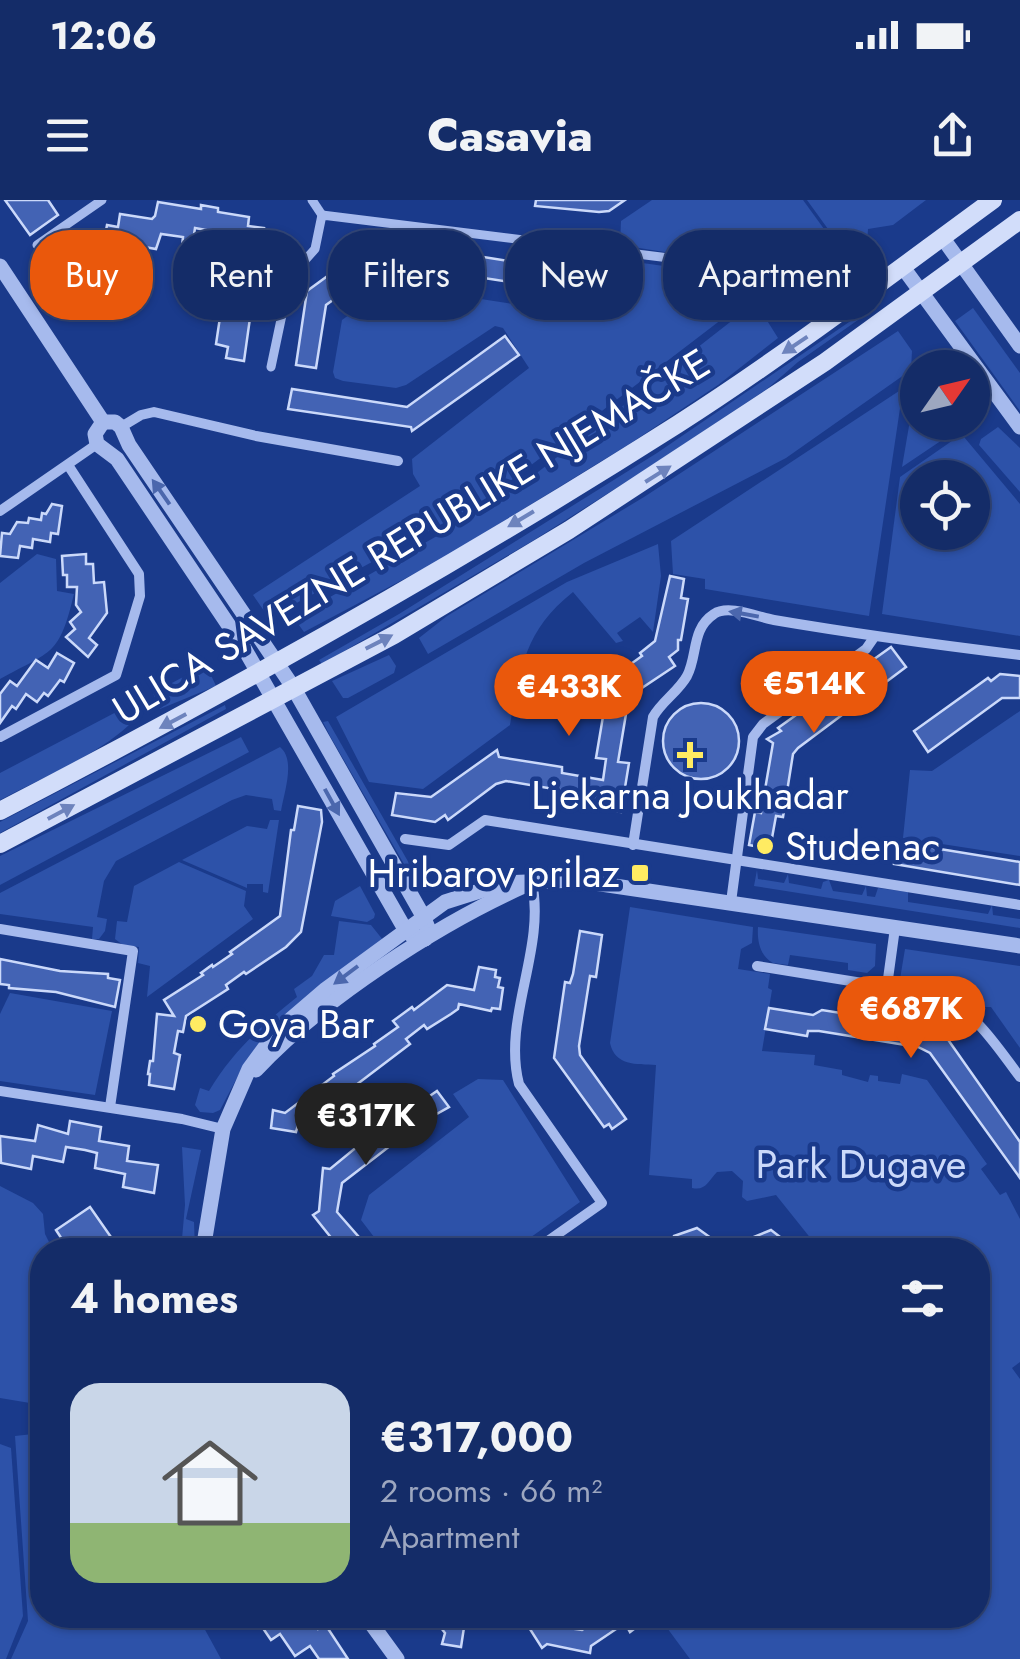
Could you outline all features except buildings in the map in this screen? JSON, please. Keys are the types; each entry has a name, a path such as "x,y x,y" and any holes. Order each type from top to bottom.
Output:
{"main road":[{"name":"ULICA SAVEZNE REPUBLIKE NJEMAČKE","path":"0,811 259,674 679,423 805,339 994,200"},
{"name":"ULICA SAVEZNE REPUBLIKE NJEMAČKE","path":"0,844 394,635 569,530 762,406 1020,220"}],"street":[{"path":"58,230 102,200"},
{"path":"270,367 290,277 315,249 322,215 312,200"},
{"path":"322,215 663,257"},
{"path":"942,237 1020,346"},
{"path":"0,266 103,422"},
{"path":"902,266 1020,426"},
{"path":"0,511 102,446 118,446 122,430 145,413 398,461"},
{"path":"103,422 115,422 122,430 293,687 424,916 428,928 425,939"},
{"path":"103,422 95,434 102,446 117,460 259,674 406,929 414,937 425,939"},
{"path":"0,738 116,675 140,596 139,574 68,465"},
{"path":"632,845 653,718 660,704 688,674 696,639 703,623 714,613 738,612 875,636 1020,655"},
{"path":"730,902 753,737 763,724 866,649 875,636"},
{"path":"405,839 449,844 485,820 1020,906"},
{"path":"205,1238 223,1129 257,1056 277,1031 406,929 445,902 481,889 574,880 1020,946"},
{"path":"238,1090 303,1026 425,939 488,902 532,882"},
{"path":"532,882 537,926 514,1053 515,1068 519,1084 602,1202 551,1238"},
{"path":"887,986 895,928"},
{"path":"0,929 133,951 110,1108"},
{"path":"757,966 937,995 968,1011 1020,1077"},
{"path":"0,1092 223,1129"},
{"path":"374,1628 397,1659"}],"green space":[{"path":"652,200 803,200 825,230 663,230 663,252 643,249 643,230 621,230 621,221"},
{"path":"807,200 926,200 893,225 868,230 829,230"},
{"path":"643,263 663,266 663,320 721,320 484,501 269,618 253,595 420,486 413,474 412,459 529,368 503,328 495,326 406,385 396,388 343,381 335,378 333,372 342,320 485,320 485,300 505,303 505,320 643,320"},
{"path":"973,308 1020,373 1020,411 990,369 990,350 976,350 955,321"},
{"path":"733,320 767,320 778,338 718,385 631,443 440,560 304,632 296,621 302,613 465,520 538,472"},
{"path":"852,320 858,320 767,389 534,540 322,664 319,660 399,614 657,453"},
{"path":"898,331 911,350 900,350 900,378 786,458 584,563 428,654 419,638 447,616 644,497"},
{"path":"900,392 869,616 705,589 705,579 673,574 671,541"},
{"path":"998,427 1020,448 1020,492 979,445 981,440 990,440 990,433"},
{"path":"907,440 942,440 912,460 903,460"},
{"path":"953,440 967,440 983,460 924,460"},
{"path":"990,468 1020,504 1020,636 882,614 900,477 900,550 990,550"},
{"path":"658,544 661,576 653,632 640,617 617,633 623,641 616,643 573,592 544,621 527,651 510,725 423,789 369,782 336,717 567,582"},
{"path":"37,554 56,559 57,591 74,594 69,614 51,649 0,679 0,583"},
{"path":"389,655 396,666 394,673 343,698 332,681"},
{"path":"202,667 209,671 216,686 160,709 153,693"},
{"path":"225,705 226,709 0,833 0,822"},
{"path":"122,709 129,725 115,737 0,800 0,773"},
{"path":"1020,711 1020,856 903,838 910,770 932,771"},
{"path":"328,721 418,879 419,890 330,736 323,722"},
{"path":"241,737 249,752 0,885 0,856"},
{"path":"280,747 288,768 281,811 274,810 272,799 246,795 116,861 104,881 97,917 107,919 99,939 92,939 93,927 0,914 0,893"},
{"path":"270,820 279,820 268,893 263,892 263,884 247,884 247,888 182,860 247,826 267,829"},
{"path":"179,862 246,891 244,906 253,919 147,997 150,966 138,963 139,947 123,945 115,939 117,921 127,922 134,886"},
{"path":"757,870 758,879 784,883 788,874 789,883 821,889 823,882 829,880 833,891 862,895 866,886 867,896 875,897 878,888 908,892 908,902 988,914 992,905 993,915 1020,919 1020,928 754,886"},
{"path":"360,886 374,918 367,922 331,916 335,901"},
{"name":"Park Dugave","path":"630,907 753,927 752,943 741,949 738,969 770,974 768,988 772,990 762,1051 815,1055 814,1065 842,1070 842,1075 868,1082 870,1075 878,1076 878,1081 900,1084 902,1074 927,1080 987,1164 981,1169 1000,1195 1006,1192 1020,1219 1020,1362 1012,1368 1020,1379 1020,1659 690,1659 667,1628 990,1628 990,1238 810,1238 776,1195 747,1201 742,1197 743,1181 732,1171 717,1172 697,1189 692,1188 692,1179 649,1175 656,1065 621,1060 610,1043"},
{"path":"339,921 371,925 383,940 247,1059 220,1110 200,1112 195,1105 200,1088 209,1091 248,1040 297,997 294,989 312,976 324,955 334,955"},
{"path":"758,927 876,944 875,966 867,973 848,970 848,963 790,955 788,965 773,963 760,948"},
{"path":"905,949 1020,966 1020,1048 991,1007 980,1007 943,986 900,979"},
{"path":"10,993 112,1011 95,1095 0,1081 0,1014"},
{"path":"478,1079 503,1080 580,1202 530,1238 375,1238 361,1220 369,1195 469,1117 453,1094"},
{"path":"182,1147 201,1150 186,1219 194,1222 195,1238 182,1238"},
{"path":"0,1186 33,1203 43,1214 47,1238 30,1238 30,1403 0,1398"},
{"path":"30,1434 30,1628 204,1628 221,1659 11,1659 28,1621 15,1436"},
{"path":"0,1444 11,1448 23,1616 6,1659 0,1659"}],"place":[{"name":"Ljekarna Joukhadar","path":"690,755"},
{"name":"Studenac","path":"765,846"},
{"name":"Hribarov prilaz","path":"640,873"},
{"name":"Goya Bar","path":"198,1024"}]}
